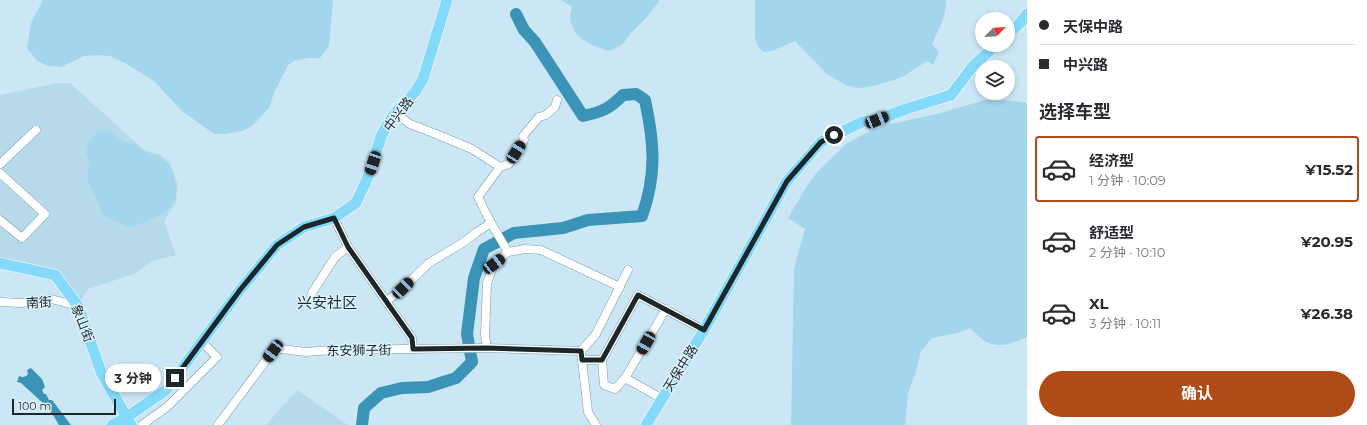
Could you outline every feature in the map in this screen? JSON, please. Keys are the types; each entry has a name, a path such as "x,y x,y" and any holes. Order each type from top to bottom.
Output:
{"main road":[{"name":"中兴路","path":"112,425 129,421 166,390 240,290 277,245 304,227 334,218 356,203 368,177 382,134 395,113 415,92 423,79 446,0"},
{"path":"1015,28 1027,14"},
{"name":"天保中路","path":"646,425 661,398 704,330 787,181 821,142 862,122 877,120 951,95 973,66 988,52"},
{"name":"象山街","path":"0,263 55,275 78,306 102,372 129,421"}],"street":[{"path":"508,252 491,224 478,197 500,168 509,164 524,140 523,136 539,117 546,115 555,107 557,100"},
{"path":"395,113 410,124 472,149 500,168"},
{"path":"0,164 36,130"},
{"path":"0,173 45,214 22,238 0,220"},
{"path":"334,218 348,247 412,338 413,349"},
{"path":"387,301 429,263 491,224"},
{"path":"312,293 335,257 348,247"},
{"path":"487,348 485,335 487,283 494,264 508,252 525,249 541,250 620,287"},
{"path":"596,425 588,412 581,351 596,334 628,270"},
{"path":"666,309 626,378 615,389 604,385 602,360 638,295 666,309 704,330"},
{"name":"南街","path":"0,302 21,303 51,299 78,306"},
{"path":"142,425 168,407 217,357 202,342"},
{"name":"东安狮子街","path":"218,425 273,351 282,349 306,352 331,350 446,348 581,351"},
{"path":"582,360 602,360"},
{"path":"626,378 661,398"}],"shaded area":[{"path":"43,0 333,0 329,46 320,58 308,58 294,61 288,65 274,93 269,108 252,126 242,131 226,134 214,134 182,111 154,81 125,63 110,56 84,56 61,67 48,66 37,61 27,48 31,23"},
{"path":"561,0 660,0 622,45 609,51 586,42 577,34 570,21 572,7"},
{"path":"755,0 946,0 944,17 932,44 939,52 933,65 927,61 904,76 894,80 869,87 857,88 846,85 827,74 795,41 772,51 763,52 757,45 755,38"},
{"path":"58,83 70,83 144,150 158,153 170,163 178,185 176,202 164,221 176,255 153,261 134,274 88,289 78,306 55,275 0,263 0,95"},
{"path":"985,100 1027,103 1027,337 1010,344 999,345 987,342 970,328 958,333 932,338 921,351 908,393 905,425 791,425 794,269 805,229 788,218 818,171 846,144 868,132 886,125 937,114"},
{"path":"98,131 109,131 123,141 135,144 144,151 158,156 168,163 176,186 176,198 169,209 156,217 131,228 104,216 87,179 89,163 86,153 89,142"},
{"path":"31,368 42,379 45,387 42,390 44,394 46,394 49,400 52,400 71,425 59,425 44,404 21,383 17,382 19,376 26,376 28,374 27,370"},
{"path":"297,390 348,425 266,425"}],"waterway":[{"path":"362,425 364,408 381,393 402,388 428,387 456,378 472,362 467,334 474,278 484,249 514,233 563,228 588,220 642,216 647,201 652,172 652,144 645,100 636,94 623,95 614,104 605,109 583,116 535,42 524,30 516,14"}],"district":[{"name":"兴安社区","path":"327,302"}],"route":[{"path":"175,378 240,290 277,245 304,227 334,218 348,247 412,338 413,349 487,348 581,351 582,360 602,360 638,295 704,330 787,181 821,142 834,135"}]}
